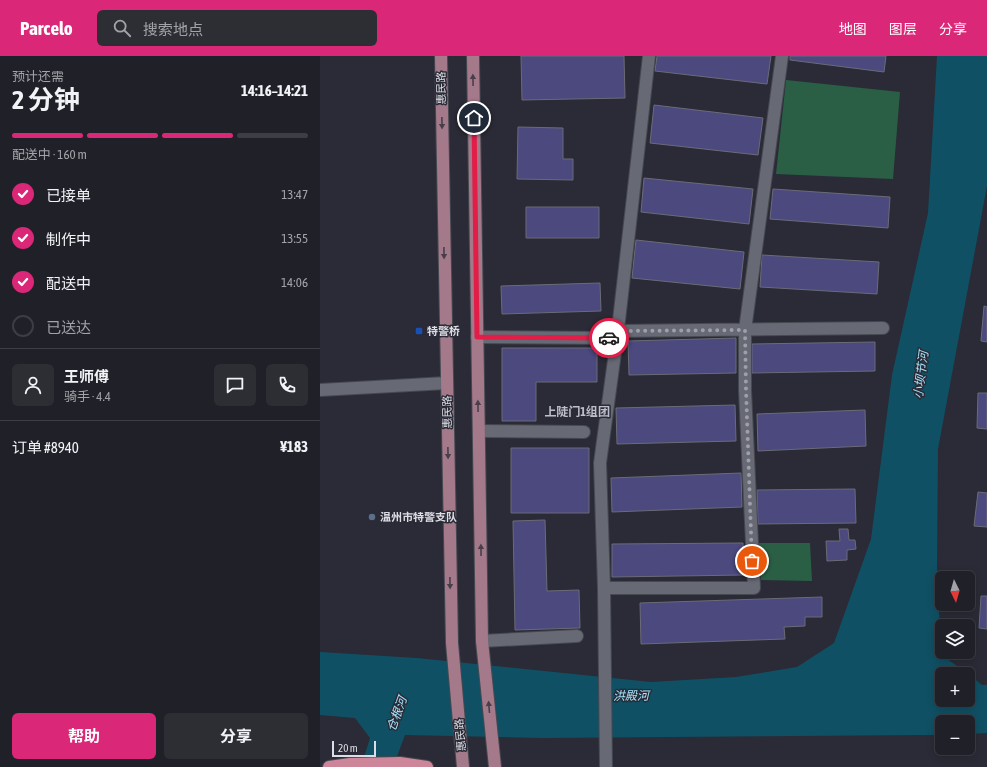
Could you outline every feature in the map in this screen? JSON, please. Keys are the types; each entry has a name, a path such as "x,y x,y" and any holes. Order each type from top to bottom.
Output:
{"highway":[{"path":"329,767 350,764 400,763 427,767"}],"main road":[{"name":"惠民路","path":"441,56 452,648 463,767"},
{"path":"473,56 478,431 483,643 494,767"}],"street":[{"path":"606,767 604,588 600,462 617,335 649,56"},
{"path":"604,588 754,588 745,330 782,56"},
{"path":"477,337 883,328"},
{"path":"320,390 447,383"},
{"path":"478,431 584,432"},
{"path":"483,643 577,636"}],"green space":[{"path":"786,80 900,92 893,179 776,174"},
{"path":"758,543 810,543 812,581 761,580"}],"water":[{"path":"937,56 987,56 987,186 938,449 937,571 935,571 935,611 939,611 939,619 935,619 935,659 947,659 959,667 935,667 935,707 975,707 975,679 982,685 987,685 987,733 975,734 975,715 935,715 935,735 543,738 405,735 393,767 361,767 370,738 355,718 320,715 320,652 417,658 651,682 736,677 797,667 834,643 871,539 892,375 928,213"}],"building":[{"path":"521,56 624,56 625,98 522,100"},
{"path":"657,56 771,56 767,84 655,71"},
{"path":"790,56 886,56 884,72 790,60"},
{"path":"654,105 763,118 758,155 650,143"},
{"path":"518,127 563,128 563,159 573,159 573,180 517,179"},
{"path":"644,178 753,189 749,224 641,212"},
{"path":"773,189 890,197 888,228 770,219"},
{"path":"526,207 599,207 599,238 526,238"},
{"path":"636,240 744,252 740,289 632,278"},
{"path":"762,255 879,262 877,294 760,287"},
{"path":"600,283 601,311 502,314 501,286"},
{"path":"984,306 987,307 987,342 981,341"},
{"path":"736,338 736,373 629,375 628,341"},
{"path":"875,342 875,371 752,373 752,344"},
{"path":"502,348 597,348 597,382 536,382 536,421 502,421"},
{"path":"978,393 987,393 987,429 977,428"},
{"path":"735,405 736,441 617,444 616,408"},
{"path":"865,410 866,446 758,451 757,414"},
{"path":"511,448 589,448 589,513 511,513"},
{"path":"741,473 742,507 612,512 611,478"},
{"path":"855,489 856,523 758,524 757,490"},
{"path":"978,492 987,493 987,527 974,526"},
{"path":"545,520 547,591 579,590 580,628 515,630 513,521"},
{"path":"839,529 848,529 849,540 855,540 856,549 847,550 847,560 827,561 826,541 840,541"},
{"path":"743,543 744,575 612,577 612,544"},
{"path":"981,596 987,596 987,629 979,628"},
{"path":"822,597 822,617 805,617 805,626 784,627 785,639 641,644 640,603"}],"way so far":[{"path":"609,338 617,338 617,331 745,330 752,561"}],"place":[{"name":"特警桥","path":"419,331"},
{"name":"温州市特警支队","path":"372,517"}],"district":[{"name":"上陡门1组团","path":"577,412"}],"route":[{"path":"474,118 477,337 609,338"}],"water label":[{"name":"小坝节河","path":"921,375"},
{"name":"洪殿河","path":"631,696"},
{"name":"仓根河","path":"397,714"}]}
